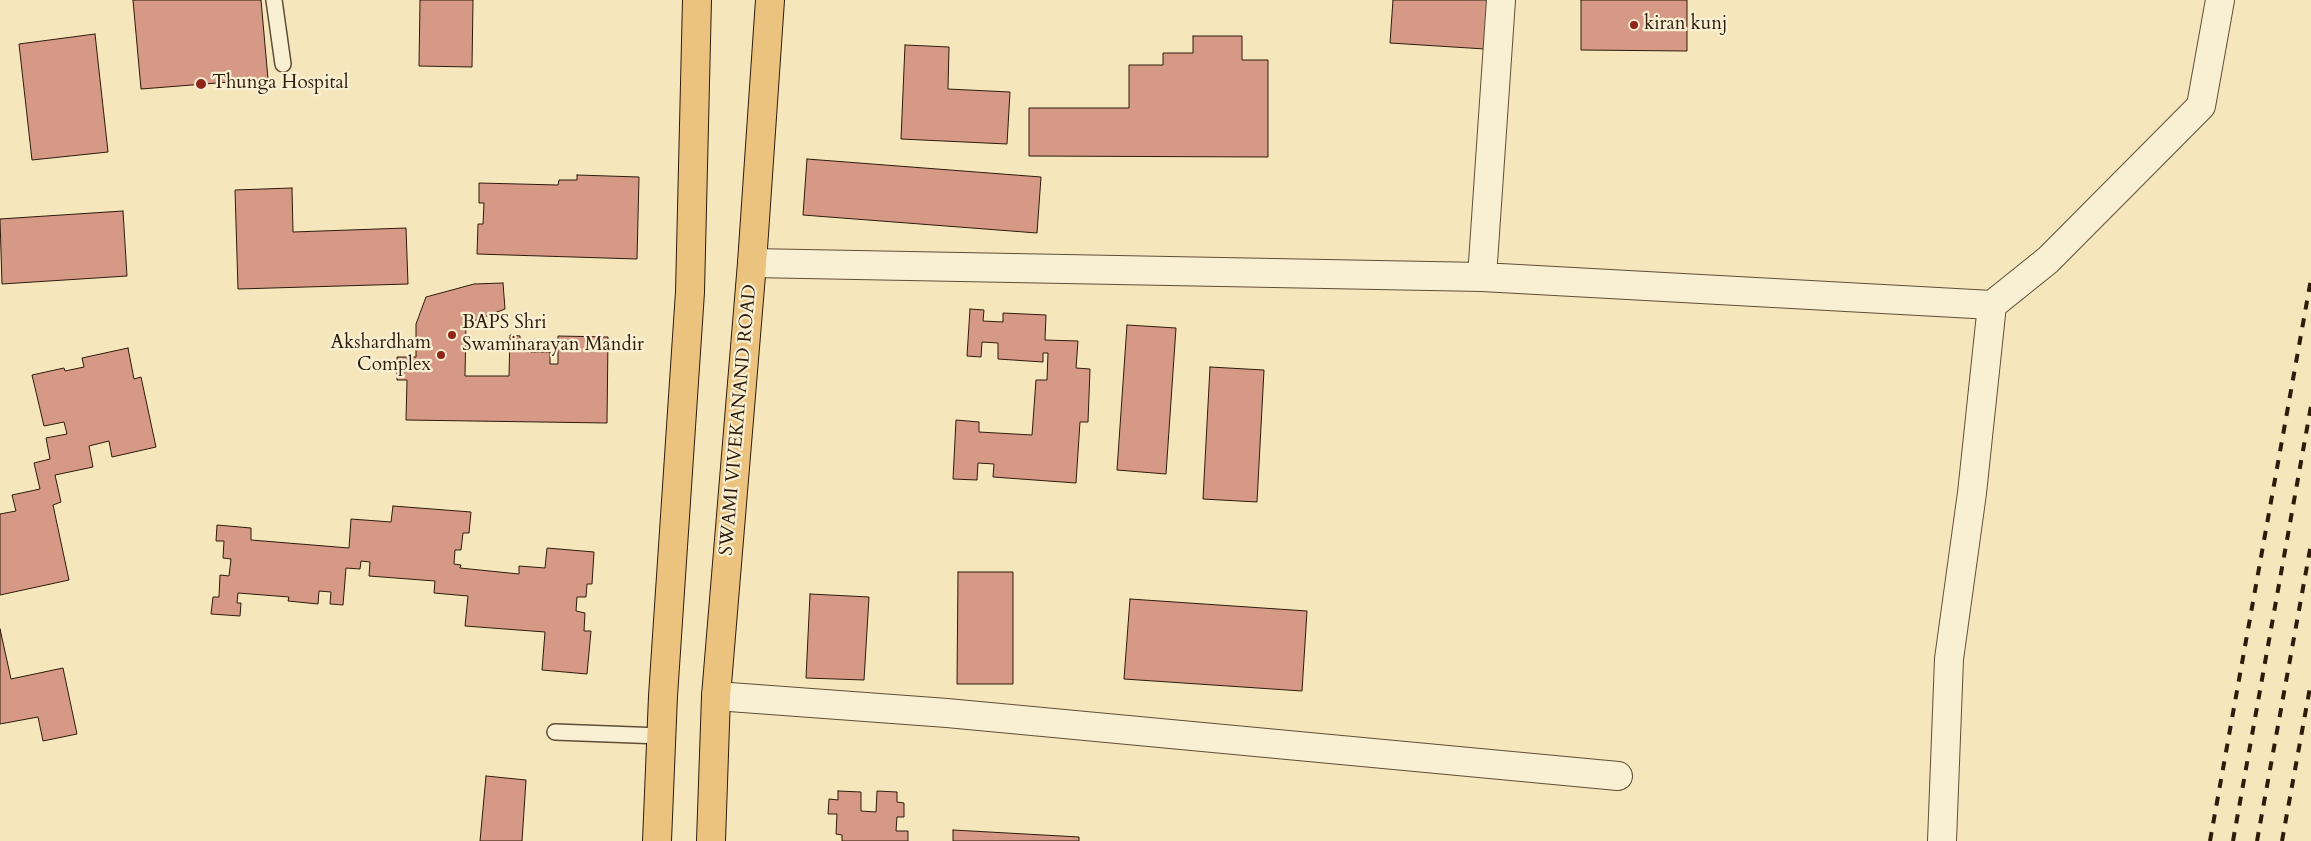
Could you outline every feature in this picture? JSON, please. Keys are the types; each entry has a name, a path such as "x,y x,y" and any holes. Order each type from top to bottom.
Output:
{"main road":[{"path":"657,841 661,736 690,292 697,0"},
{"name":"SWAMI VIVEKANAND ROAD","path":"711,841 716,696 752,263 766,1"}],"street":[{"path":"1482,278 1501,0"},
{"path":"752,263 1482,278 1992,305 2048,260 2201,106 2220,0"},
{"path":"1942,841 1949,659 1972,493 1992,305"},
{"path":"716,696 946,712 1618,776"}],"lane":[{"path":"274,0 283,64"},
{"path":"555,732 661,736"}],"building":[{"path":"133,0 261,0 268,79 141,89"},
{"path":"420,0 473,0 472,67 419,66"},
{"path":"1393,0 1488,0 1485,49 1390,43"},
{"name":"kiran kunj","path":"1581,0 1687,0 1687,51 1581,50"},
{"path":"95,34 108,152 32,160 19,44"},
{"path":"1193,36 1242,36 1242,60 1268,60 1268,157 1029,156 1029,108 1129,108 1129,65 1163,65 1163,53 1193,53"},
{"path":"905,45 949,47 948,89 1010,92 1007,144 901,139"},
{"path":"807,159 1041,177 1037,233 803,215"},
{"path":"577,175 639,177 637,259 477,254 478,224 483,224 484,203 479,203 479,183 558,185 559,180 577,180"},
{"path":"292,188 293,232 406,228 408,284 238,289 235,190"},
{"path":"123,211 127,276 2,284 0,219"},
{"name":"Akshardham Complex","path":"503,283 505,309 466,324 465,376 509,376 510,335 520,336 520,345 531,345 531,352 550,352 550,364 558,364 558,336 608,337 607,423 406,420 407,380 397,380 397,357 416,357 416,324 426,297 474,284"},
{"path":"970,309 984,310 983,321 1003,322 1003,313 1046,315 1045,340 1078,341 1076,368 1090,369 1088,422 1080,422 1076,483 993,477 994,464 978,463 977,480 953,479 956,420 979,422 979,432 1032,435 1036,380 1047,380 1048,353 1043,353 1043,362 998,359 998,343 982,342 981,357 967,356"},
{"path":"1127,325 1176,328 1166,474 1117,470"},
{"path":"128,348 134,379 141,377 156,447 112,457 109,441 89,446 93,467 55,475 61,502 53,505 69,580 0,595 0,514 16,511 12,495 40,489 34,463 50,459 46,438 67,434 64,422 44,426 32,375 64,368 65,371 84,367 82,358"},
{"path":"1210,367 1264,370 1257,502 1203,499"},
{"path":"393,506 471,512 469,533 463,533 461,550 455,550 454,564 461,565 460,568 519,574 519,566 545,568 547,548 594,552 592,584 587,584 586,597 577,597 576,611 585,613 584,631 591,631 587,674 542,670 545,632 465,626 468,596 434,593 435,581 369,576 370,562 361,561 360,569 346,568 343,605 330,604 331,592 319,591 318,604 288,601 289,597 238,593 237,603 241,603 240,616 211,614 213,597 219,597 220,575 229,576 231,559 223,558 224,541 216,541 217,525 251,528 251,540 349,548 351,519 391,522"},
{"path":"958,572 1013,572 1013,684 957,684"},
{"path":"810,594 869,597 864,680 806,678"},
{"path":"1130,599 1307,611 1302,691 1124,679"},
{"path":"0,629 11,679 63,668 77,734 43,741 38,717 0,724"},
{"path":"486,776 526,780 522,841 480,841"},
{"path":"838,791 861,792 861,811 876,812 877,791 897,792 897,802 904,803 904,817 897,817 896,831 908,831 908,841 842,841 842,835 836,834 837,814 828,814 829,799 838,800"},
{"path":"953,830 1079,837 1079,841 953,841"}],"railway":[{"path":"2210,841 2311,279"},
{"path":"2233,841 2311,406"},
{"path":"2257,841 2311,544"},
{"path":"2282,841 2311,682"}],"place":[{"name":"kiran kunj","path":"1634,25"},
{"name":"Thunga Hospital","path":"201,84"},
{"name":"BAPS Shri Swaminarayan Mandir","path":"452,335"},
{"name":"Akshardham Complex","path":"441,355"}]}
